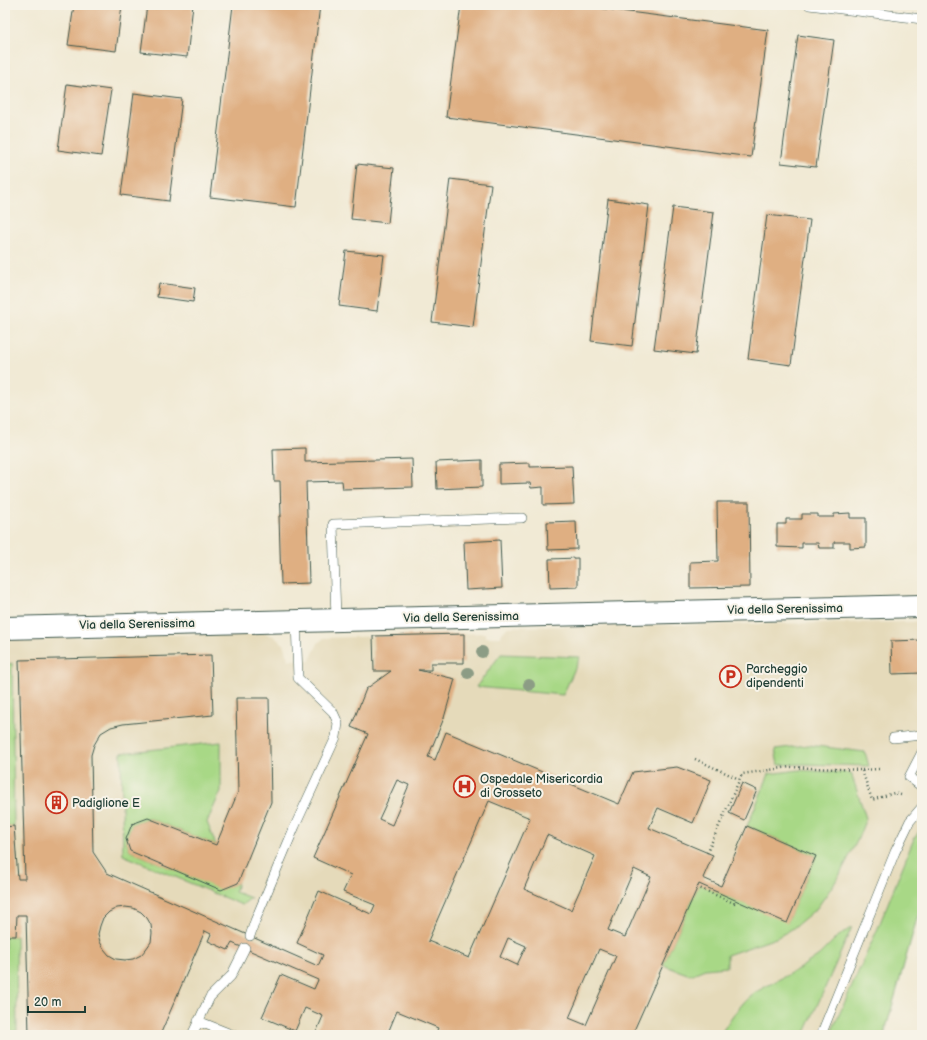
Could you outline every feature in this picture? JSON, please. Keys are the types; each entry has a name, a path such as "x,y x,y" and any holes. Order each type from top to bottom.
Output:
{"street":[{"name":"Via della Serenissima","path":"5,628 336,619 920,607"}],"lane":[{"path":"809,5 922,20"},
{"path":"336,619 333,524 522,518"},
{"path":"250,936 295,826 336,737 338,723 333,712 298,678 296,620"},
{"path":"893,738 922,734"},
{"path":"922,752 909,777 922,787"},
{"path":"821,1035 895,852 910,821 922,807"},
{"path":"192,1035 210,997 231,976 245,948"},
{"path":"198,1021 233,1035"}],"path":[{"path":"695,759 739,779"},
{"path":"707,853 742,774 790,767 862,770 879,769"},
{"path":"862,770 872,800 894,793 902,795"},
{"path":"697,887 734,903 735,900"}],"shaded area":[{"name":"Ospedale Misericordia di Grosseto","path":"918,622 922,630 922,912 918,915 884,1035 5,1035 5,638 265,633 273,636 282,643 286,650 288,660 310,660 318,643 324,638 486,633 486,637 501,637 502,633 508,627"}],"green space":[{"path":"501,654 580,657 563,695 476,687"},
{"path":"12,663 14,826 5,827 5,665"},
{"path":"221,742 221,791 207,822 216,845 148,818 132,824 126,839 130,851 221,889 238,883 235,892 251,898 242,905 123,855 121,753"},
{"path":"808,745 865,752 869,766 804,764 778,765 775,749"},
{"path":"799,770 851,773 866,818 857,841 838,878 817,908 792,929 776,938 727,955 727,967 705,969 690,975 663,965 699,884 787,922 816,856 747,826 769,774"},
{"path":"922,826 922,912 918,915 884,1035 830,1035 878,928 913,841"},
{"path":"852,927 804,1035 720,1035 733,1015 754,993 800,968 819,955 836,938"},
{"path":"5,936 16,936 17,1031 12,1032 12,1035 5,1035"}],"building":[{"path":"74,5 122,5 116,51 68,45"},
{"path":"147,5 193,5 187,57 141,52"},
{"path":"233,5 320,5 296,207 210,197"},
{"path":"461,5 575,5 768,30 751,157 446,117"},
{"path":"798,35 834,40 816,167 781,163"},
{"path":"67,84 111,90 101,156 58,150"},
{"path":"134,93 182,99 169,201 121,195"},
{"path":"357,164 394,168 388,223 351,219"},
{"path":"450,179 491,184 473,327 432,322"},
{"path":"608,199 649,205 632,346 591,341"},
{"path":"673,207 714,212 696,354 654,349"},
{"path":"767,215 810,220 791,365 748,359"},
{"path":"346,251 384,255 377,311 339,306"},
{"path":"159,283 195,288 193,302 157,297"},
{"path":"305,448 305,462 412,459 413,487 343,489 342,481 306,482 309,583 281,584 279,516 281,516 280,481 274,481 273,449"},
{"path":"482,460 482,487 437,489 436,462"},
{"path":"530,463 530,467 572,466 574,504 543,505 543,487 531,488 530,483 499,484 499,464"},
{"path":"717,502 749,502 750,587 690,588 690,562 718,561"},
{"path":"850,513 850,518 866,518 866,547 850,548 850,542 834,542 834,548 819,548 818,543 802,543 802,548 777,547 777,524 786,524 786,519 802,519 802,514 818,514 818,517 834,517 834,514"},
{"path":"576,521 577,549 548,550 547,522"},
{"path":"500,540 502,588 466,590 464,542"},
{"path":"578,558 578,587 550,588 549,559"},
{"path":"464,634 464,663 431,663 431,670 418,670 455,679 444,718 428,757 435,760 446,732 619,804 633,772 677,767 711,780 693,823 658,808 649,828 713,855 703,878 721,886 747,826 816,856 787,923 699,884 632,1035 435,1035 438,1028 397,1011 387,1035 315,1035 323,1016 305,1008 295,1031 262,1017 281,975 314,989 318,980 232,943 228,950 208,941 211,934 205,931 160,1035 29,1035 26,915 17,915 16,936 5,936 5,827 14,826 18,879 25,879 19,660 211,655 213,715 123,724 111,727 101,733 94,745 91,755 93,852 107,873 318,966 323,955 297,943 319,891 371,914 375,905 343,892 351,875 313,858 368,734 351,727 366,689 391,671 374,671 373,636","holes":["397,780 409,785 392,825 379,819","489,801 530,818 469,958 428,941","547,835 595,856 571,910 524,889","634,869 651,877 625,937 608,930","117,908 133,908 141,912 147,918 151,925 151,942 141,955 133,959 116,959 109,955 104,949 98,934 103,918 109,912","508,938 526,946 517,965 500,957","599,949 616,956 586,1025 569,1018"]},
{"path":"922,640 922,673 892,674 891,641"},
{"path":"236,698 269,698 271,802 238,883 221,890 130,851 126,839 132,824 148,818 216,845 238,792"},
{"path":"742,783 757,790 744,820 729,813"}],"place":[{"name":"Parcheggio dipendenti","path":"730,676"},
{"name":"Ospedale Misericordia di Grosseto","path":"464,786"},
{"name":"Padiglione E","path":"57,803"}]}
